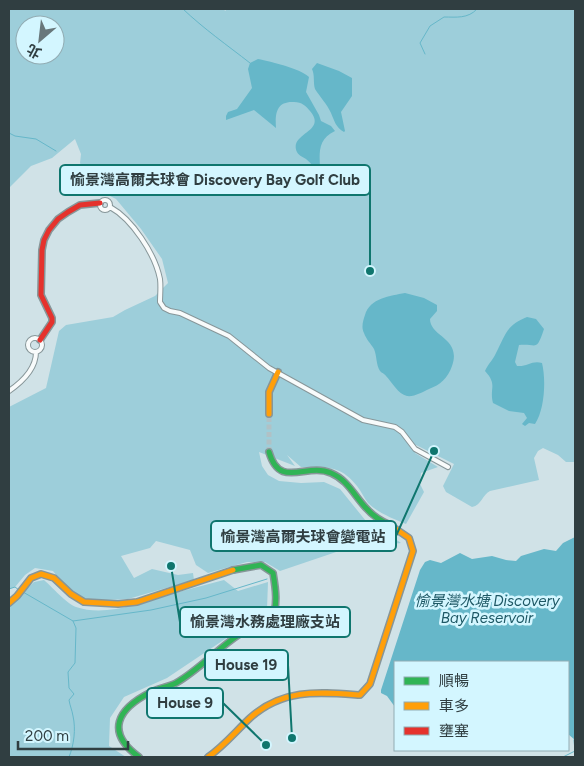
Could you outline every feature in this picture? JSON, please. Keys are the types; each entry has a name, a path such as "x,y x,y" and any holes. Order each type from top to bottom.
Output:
{"street":[{"path":"40,340 52,322 52,318 41,295 44,240 58,219 68,212 80,205 100,203 107,200 110,207 127,219 154,260 161,286 160,302 164,308 196,320 228,336 254,357 278,372 363,420 395,427 402,432 415,449 448,467"},
{"path":"100,203 100,207 104,210 110,207"},
{"path":"36,352 29,348 29,342 34,338 40,340"},
{"path":"9,391 18,384 35,361 36,352 41,348 42,344 40,340"},
{"path":"269,414 269,392 278,372"},
{"path":"208,757 221,748 250,718 267,705 296,695 315,692 353,696 360,695 366,691 370,684 413,551 413,546 408,536 372,514 344,480 327,471 283,472 273,465 269,452"},
{"path":"9,604 34,576 47,574 55,578 73,597 81,602 118,604 134,602 254,566 261,565 272,573 275,585 273,614 270,619 244,632 178,681 141,697 122,715 117,726 119,738 126,748 139,757"}],"shaded area":[{"path":"9,9 222,9 226,11 225,9 575,9 575,462 566,462 558,455 543,448 538,451 534,458 539,480 490,491 478,504 472,507 446,492 443,486 454,464 416,445 415,453 438,467 421,473 420,484 424,492 406,524 372,507 351,479 339,471 325,467 301,467 287,455 295,466 259,452 262,466 268,475 279,481 301,483 324,482 340,489 370,526 401,543 345,549 280,571 265,562 247,562 208,573 196,565 190,550 156,541 150,548 121,556 134,578 152,569 178,575 193,573 194,580 128,599 86,601 65,586 53,571 35,568 25,575 15,587 9,589 9,407 46,388 59,331 66,325 113,317 155,296 168,283 162,259 141,229 116,199 92,187 80,163 81,154 75,139 52,158 31,166 9,188"},
{"path":"44,580 72,605 87,610 122,608 224,580 238,591 268,582 267,609 261,615 167,678 124,697 110,718 109,746 126,757 9,757 9,605 34,582"}],"water":[{"path":"258,59 292,68 309,77 306,92 321,121 331,126 335,131 322,143 320,149 320,173 297,152 296,146 298,141 314,124 314,118 304,105 297,102 288,102 280,106 276,118 276,128 254,110 226,120 228,112 237,109 252,88 248,69 250,63"},
{"path":"317,63 352,78 352,96 341,112 344,132 337,126 328,107 315,89 312,69"},
{"path":"405,293 424,298 437,305 437,311 430,319 431,325 453,349 454,357 448,374 440,383 410,396 404,395 395,388 380,371 374,349 365,335 362,326 368,309 376,301"},
{"path":"527,317 536,319 544,329 537,344 519,345 515,362 517,366 524,366 535,362 542,363 544,385 543,402 538,418 535,424 529,423 525,426 522,424 527,418 524,413 509,411 493,403 492,383 485,371 510,327"},
{"name":"愉景灣水塘 Discovery Bay Reservoir","path":"575,537 575,740 569,735 569,661 394,661 394,706 387,696 381,693 420,570 425,562 430,560 441,563 460,553 472,559 492,556 516,561 521,556 544,549 556,551 563,543"}],"waterway":[{"path":"183,9 250,63"},
{"path":"425,54 420,43 430,26 444,17 466,16 477,9"},
{"path":"9,133 15,136 36,139 56,151"},
{"path":"23,592 73,621 151,610 206,598 267,579"},
{"path":"9,589 15,587 19,590"},
{"path":"69,757 74,732 74,721 69,700 74,694 69,688 68,672 75,663 76,628 73,621"},
{"path":"574,740 575,751"},
{"path":"563,757 575,751"}],"tunnel":[{"path":"269,414 269,452"}],"traffic: fast":[{"path":"269,452 280,470 295,473 322,470 337,476 347,484 372,514 390,525"},
{"path":"139,757 128,748 122,739 119,730 123,713 139,699 151,692 184,678 240,634 265,624 271,618 275,608 276,596 273,573 261,565 233,570"}],"traffic: slow":[{"path":"269,414 269,392 278,372"},
{"path":"208,757 250,718 275,701 302,694 316,693 360,695 370,684 413,551 409,538 390,525"},
{"path":"9,603 31,578 41,574 54,578 71,594 84,602 118,604 137,602 233,570"}],"traffic: jam":[{"path":"40,340 52,322 52,318 41,295 44,240 58,219 68,212 80,205 100,203"}],"place":[{"name":"愉景灣高爾夫球會 Discovery Bay Golf Club","path":"370,271"},
{"name":"愉景灣高爾夫球會變電站","path":"434,451"},
{"name":"愉景灣水務處理廠支站","path":"171,566"},
{"name":"House 19","path":"292,738"},
{"name":"House 9","path":"266,745"}]}
